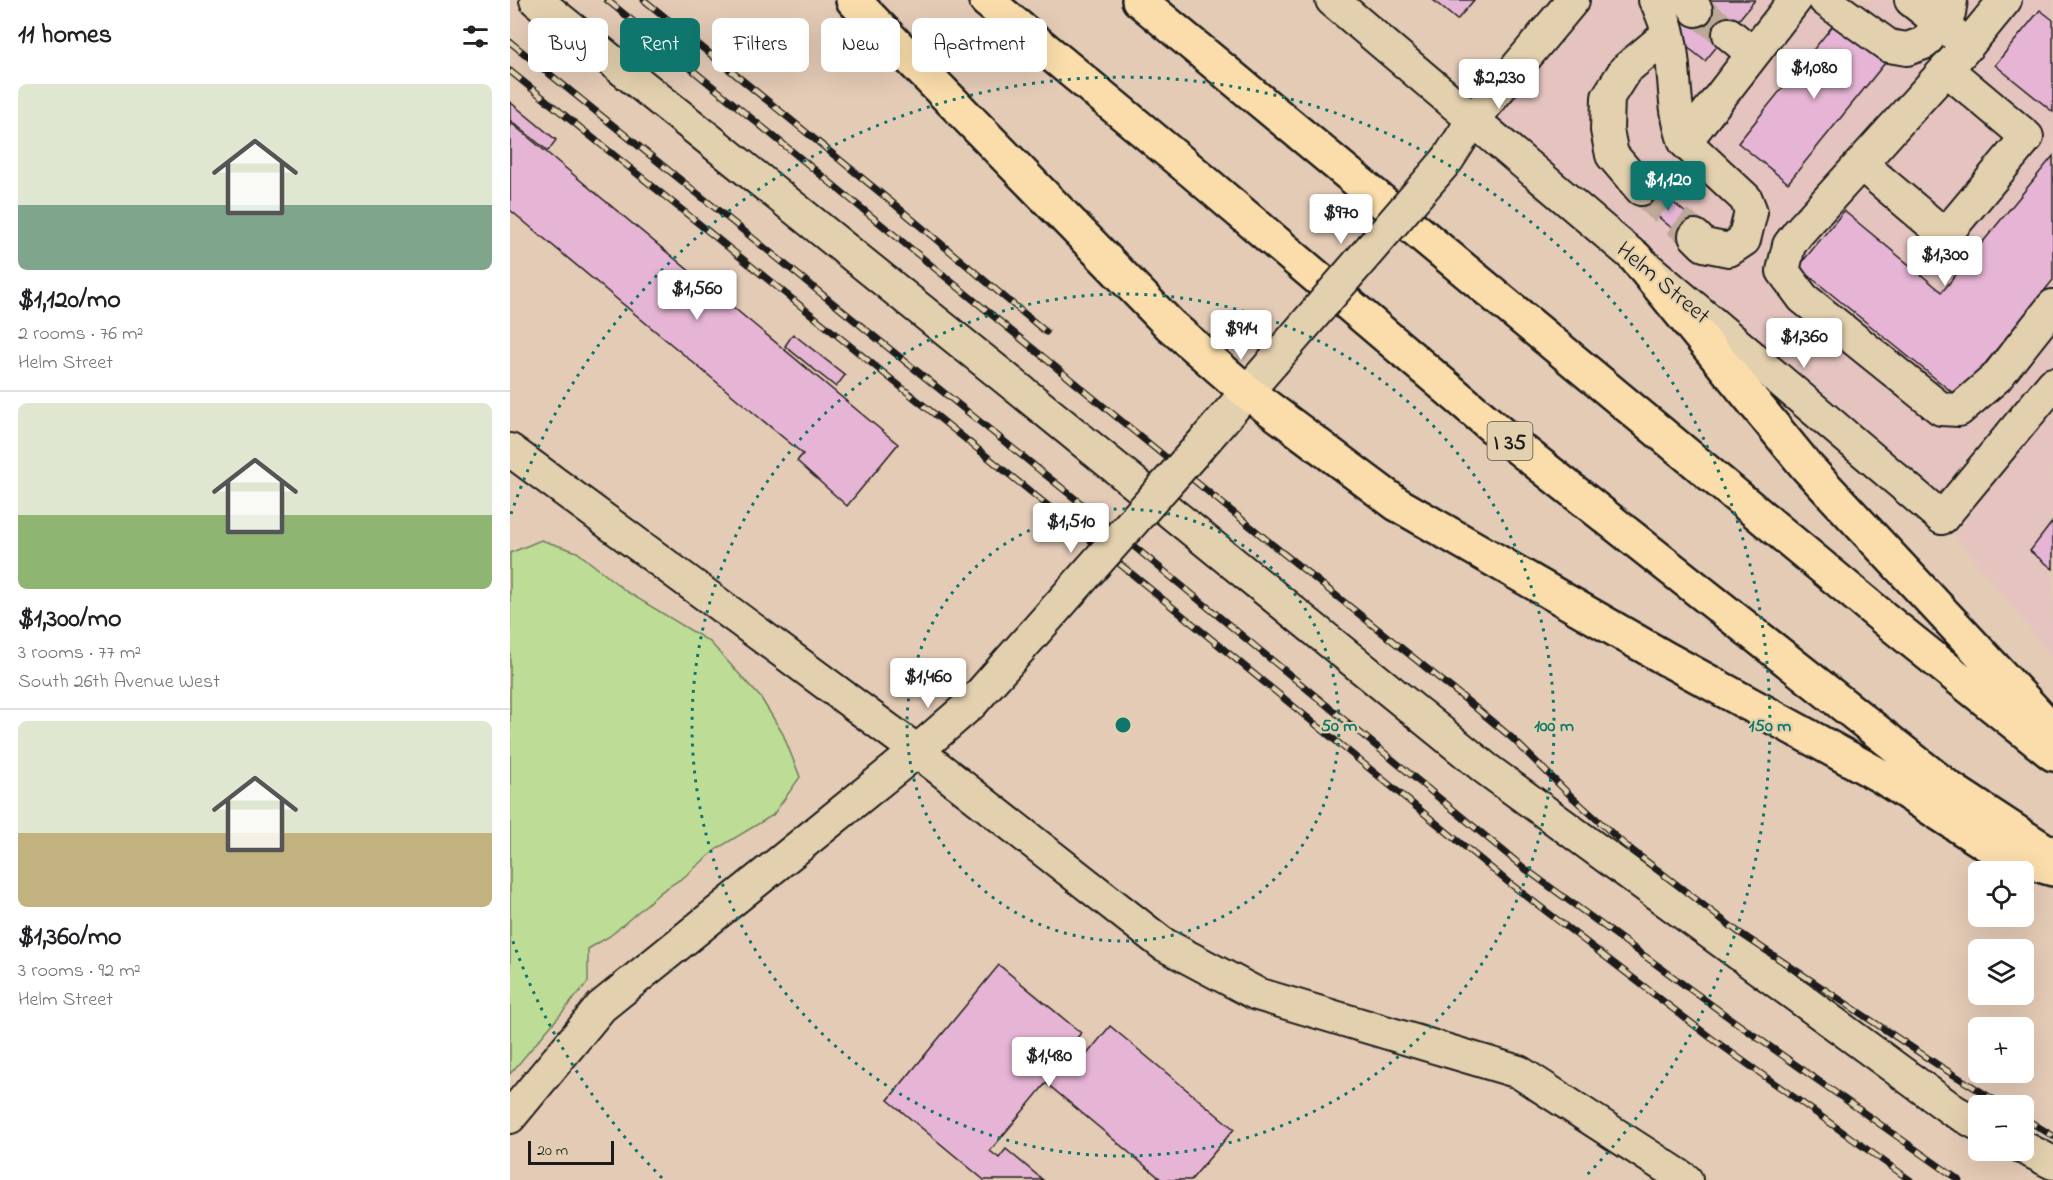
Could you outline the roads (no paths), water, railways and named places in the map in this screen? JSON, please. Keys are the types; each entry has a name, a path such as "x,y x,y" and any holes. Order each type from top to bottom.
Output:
{"highway":[{"path":"853,0 1170,325 1247,392 1397,504 1665,658 1881,776 2002,854 2053,869"},
{"name":"I 35","path":"986,0 1506,438 1946,786 2053,856"},
{"path":"1139,0 1886,620 2053,754"},
{"path":"1635,257 1806,466 2053,731"}],"street":[{"path":"536,0 1485,768 1954,1111 1968,1119"},
{"name":"Helm Street","path":"1332,0 1942,518 2053,384"},
{"path":"510,1117 601,1007 917,751 972,703 1207,438 1448,159 1473,120 1573,0"},
{"path":"1826,0 1889,46 1907,49 1924,43 1946,12"},
{"path":"1911,0 1946,12 1968,45"},
{"path":"2005,0 1968,45 1798,233 1789,245 1783,271 1803,298 1941,409 1959,410 1996,378 2047,324"},
{"path":"1658,1 1668,34 1674,100 1679,127 1685,142 1746,199 1751,212 1744,240 1728,250 1704,245 1695,236"},
{"path":"1685,142 1753,54 1787,3"},
{"path":"1641,189 1612,155 1607,130 1608,98 1625,70 1668,34"},
{"path":"1729,34 1753,54"},
{"path":"1861,164 1945,235 2027,137 1946,69"},
{"path":"1751,212 1798,233"},
{"path":"510,450 917,751 1163,944 1257,994 1519,1072 1686,1180"},
{"path":"2034,1153 2053,1163"}],"tunnel":[{"path":"1696,10 1729,34"},
{"path":"1641,189 1695,236"}],"railway":[{"path":"607,0 1512,738 1624,844 1737,931 1986,1095"},
{"path":"644,0 894,204 1046,332"},
{"path":"510,42 1125,539 1524,868 1731,1019 1959,1180"},
{"path":"510,71 1110,556 1508,882 1711,1038 1910,1180"},
{"path":"2034,1124 2053,1136"}]}
